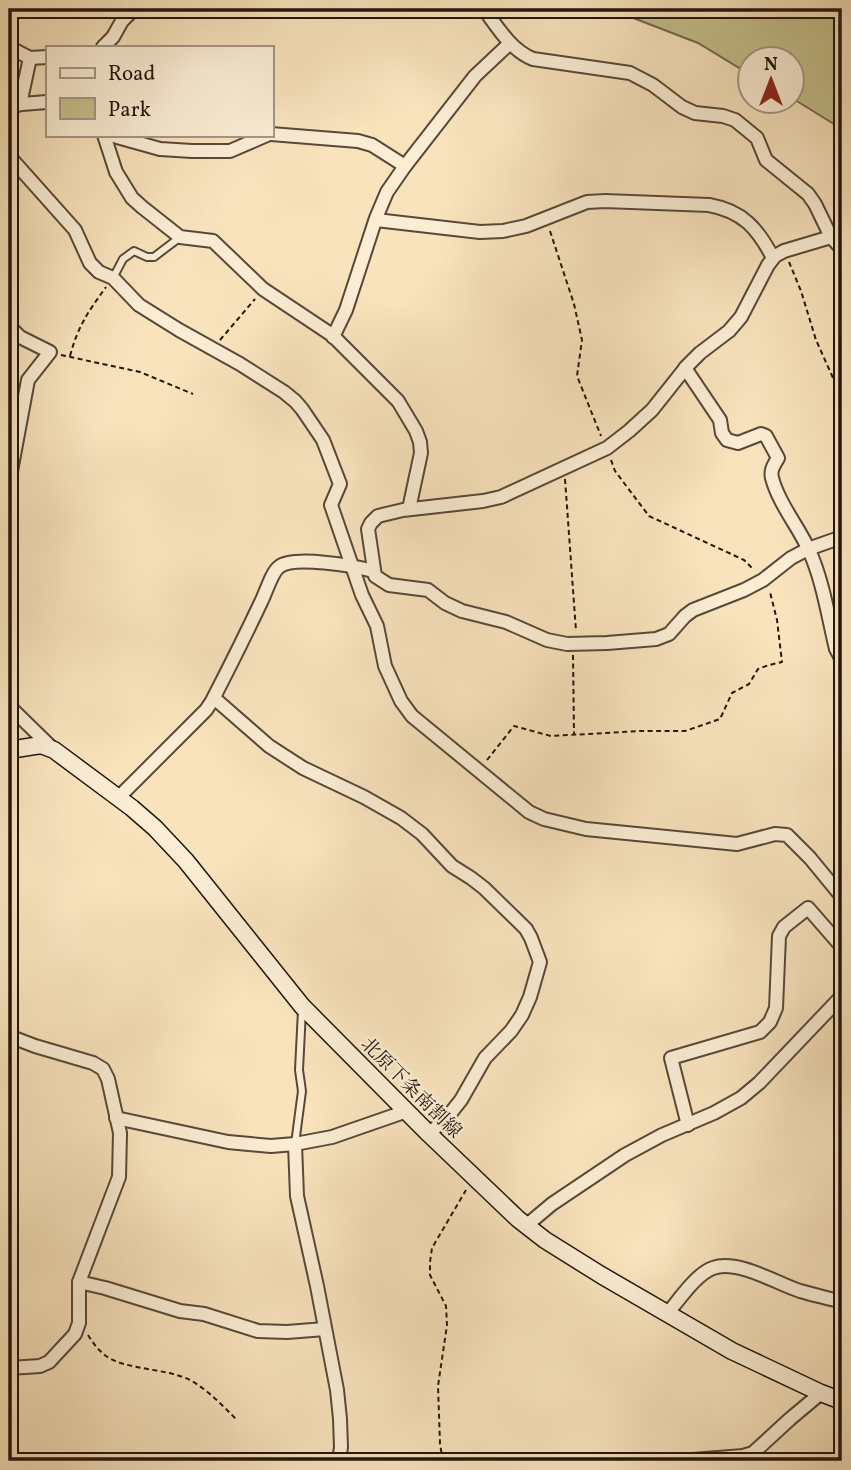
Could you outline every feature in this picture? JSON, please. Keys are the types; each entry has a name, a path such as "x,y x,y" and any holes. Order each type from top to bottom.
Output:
{"main road":[{"path":"9,750 41,745 54,750"},
{"name":"北原下条南割線","path":"54,750 155,828 186,861 302,1006 429,1134 527,1226 545,1240 732,1351 821,1393 841,1399"}],"street":[{"path":"104,46 134,9"},
{"path":"484,9 521,54 533,59 630,73 695,113 735,120 757,138 766,160 808,194 831,237 842,248"},
{"path":"333,337 346,310 387,192 475,76 510,43"},
{"path":"9,47 30,58 46,57"},
{"path":"30,58 14,106 46,102"},
{"path":"273,134 358,141 372,145 405,166"},
{"path":"104,136 116,172 132,198 180,237 213,242 263,289 333,337 398,401 416,431 421,453 409,509"},
{"path":"114,136 160,149 192,151 230,151 264,136"},
{"path":"9,156 75,230 90,263 99,272 113,278 139,305 284,392 302,409 323,440 340,484 331,505 362,595 377,626 385,666 401,701 412,716 529,812 586,829 737,844 775,834 787,835 842,897"},
{"path":"376,220 480,232 503,231 526,226 587,202 709,205 724,207 747,221 779,255"},
{"path":"831,237 779,255 768,265 741,317 729,331 700,353 652,410 607,448 501,497 409,509 378,516 368,528 373,571 384,583 428,590 445,603 462,611 506,622 547,639 575,644 656,639 669,634 693,610 744,590 763,580 791,558 842,537"},
{"path":"9,326 20,337 50,352 28,380 9,482"},
{"path":"685,368 720,420 722,433 727,440 738,443 761,433 766,436 778,458 771,475 816,569 836,649 842,660"},
{"path":"118,798 206,710 277,568 289,562 333,562 373,571"},
{"path":"214,698 269,746 303,768 401,818 422,834 452,866 484,888 526,929 531,938 540,962 522,1015 485,1058 461,1100 429,1134"},
{"path":"9,706 54,750"},
{"path":"688,1125 671,1058 760,1032 770,1022 776,1008 779,936 784,927 808,908 842,947"},
{"path":"527,1226 552,1204 625,1155 741,1098 759,1083 842,996"},
{"path":"9,1036 93,1063 103,1069 108,1079 120,1133 119,1177 79,1282 79,1323 75,1334 49,1362 40,1366 9,1368"},
{"path":"116,1118 228,1142 271,1146 332,1137 407,1111"},
{"path":"295,1144 297,1196 341,1419 339,1461"},
{"path":"667,1314 700,1275 712,1268 726,1265 744,1269 800,1291 842,1302"},
{"path":"79,1282 180,1311 204,1314 258,1331 325,1329"},
{"path":"680,1461 743,1456 753,1452 821,1393"}],"lane":[{"path":"113,278 123,259 134,251 154,257 180,237"},
{"path":"295,1144 302,1091 299,1069 302,1006"}],"path":[{"path":"779,255 802,291 816,340 842,398"},
{"path":"69,357 76,334 86,315 113,278"},
{"path":"213,350 263,289"},
{"path":"50,352 140,372 192,394"},
{"path":"565,468 575,644 574,734"},
{"path":"476,770 490,758 514,726 551,736 685,731 720,719 732,693 749,684 758,669 782,662 772,595 763,580"},
{"path":"443,1461 438,1386 447,1325 446,1306 430,1275 430,1262 432,1248 473,1177"},
{"path":"79,1323 93,1344 107,1357 189,1380 207,1391 236,1419"}],"green space":[{"path":"610,9 842,9 842,129 806,107 806,46 736,46 736,66 698,43"}]}
